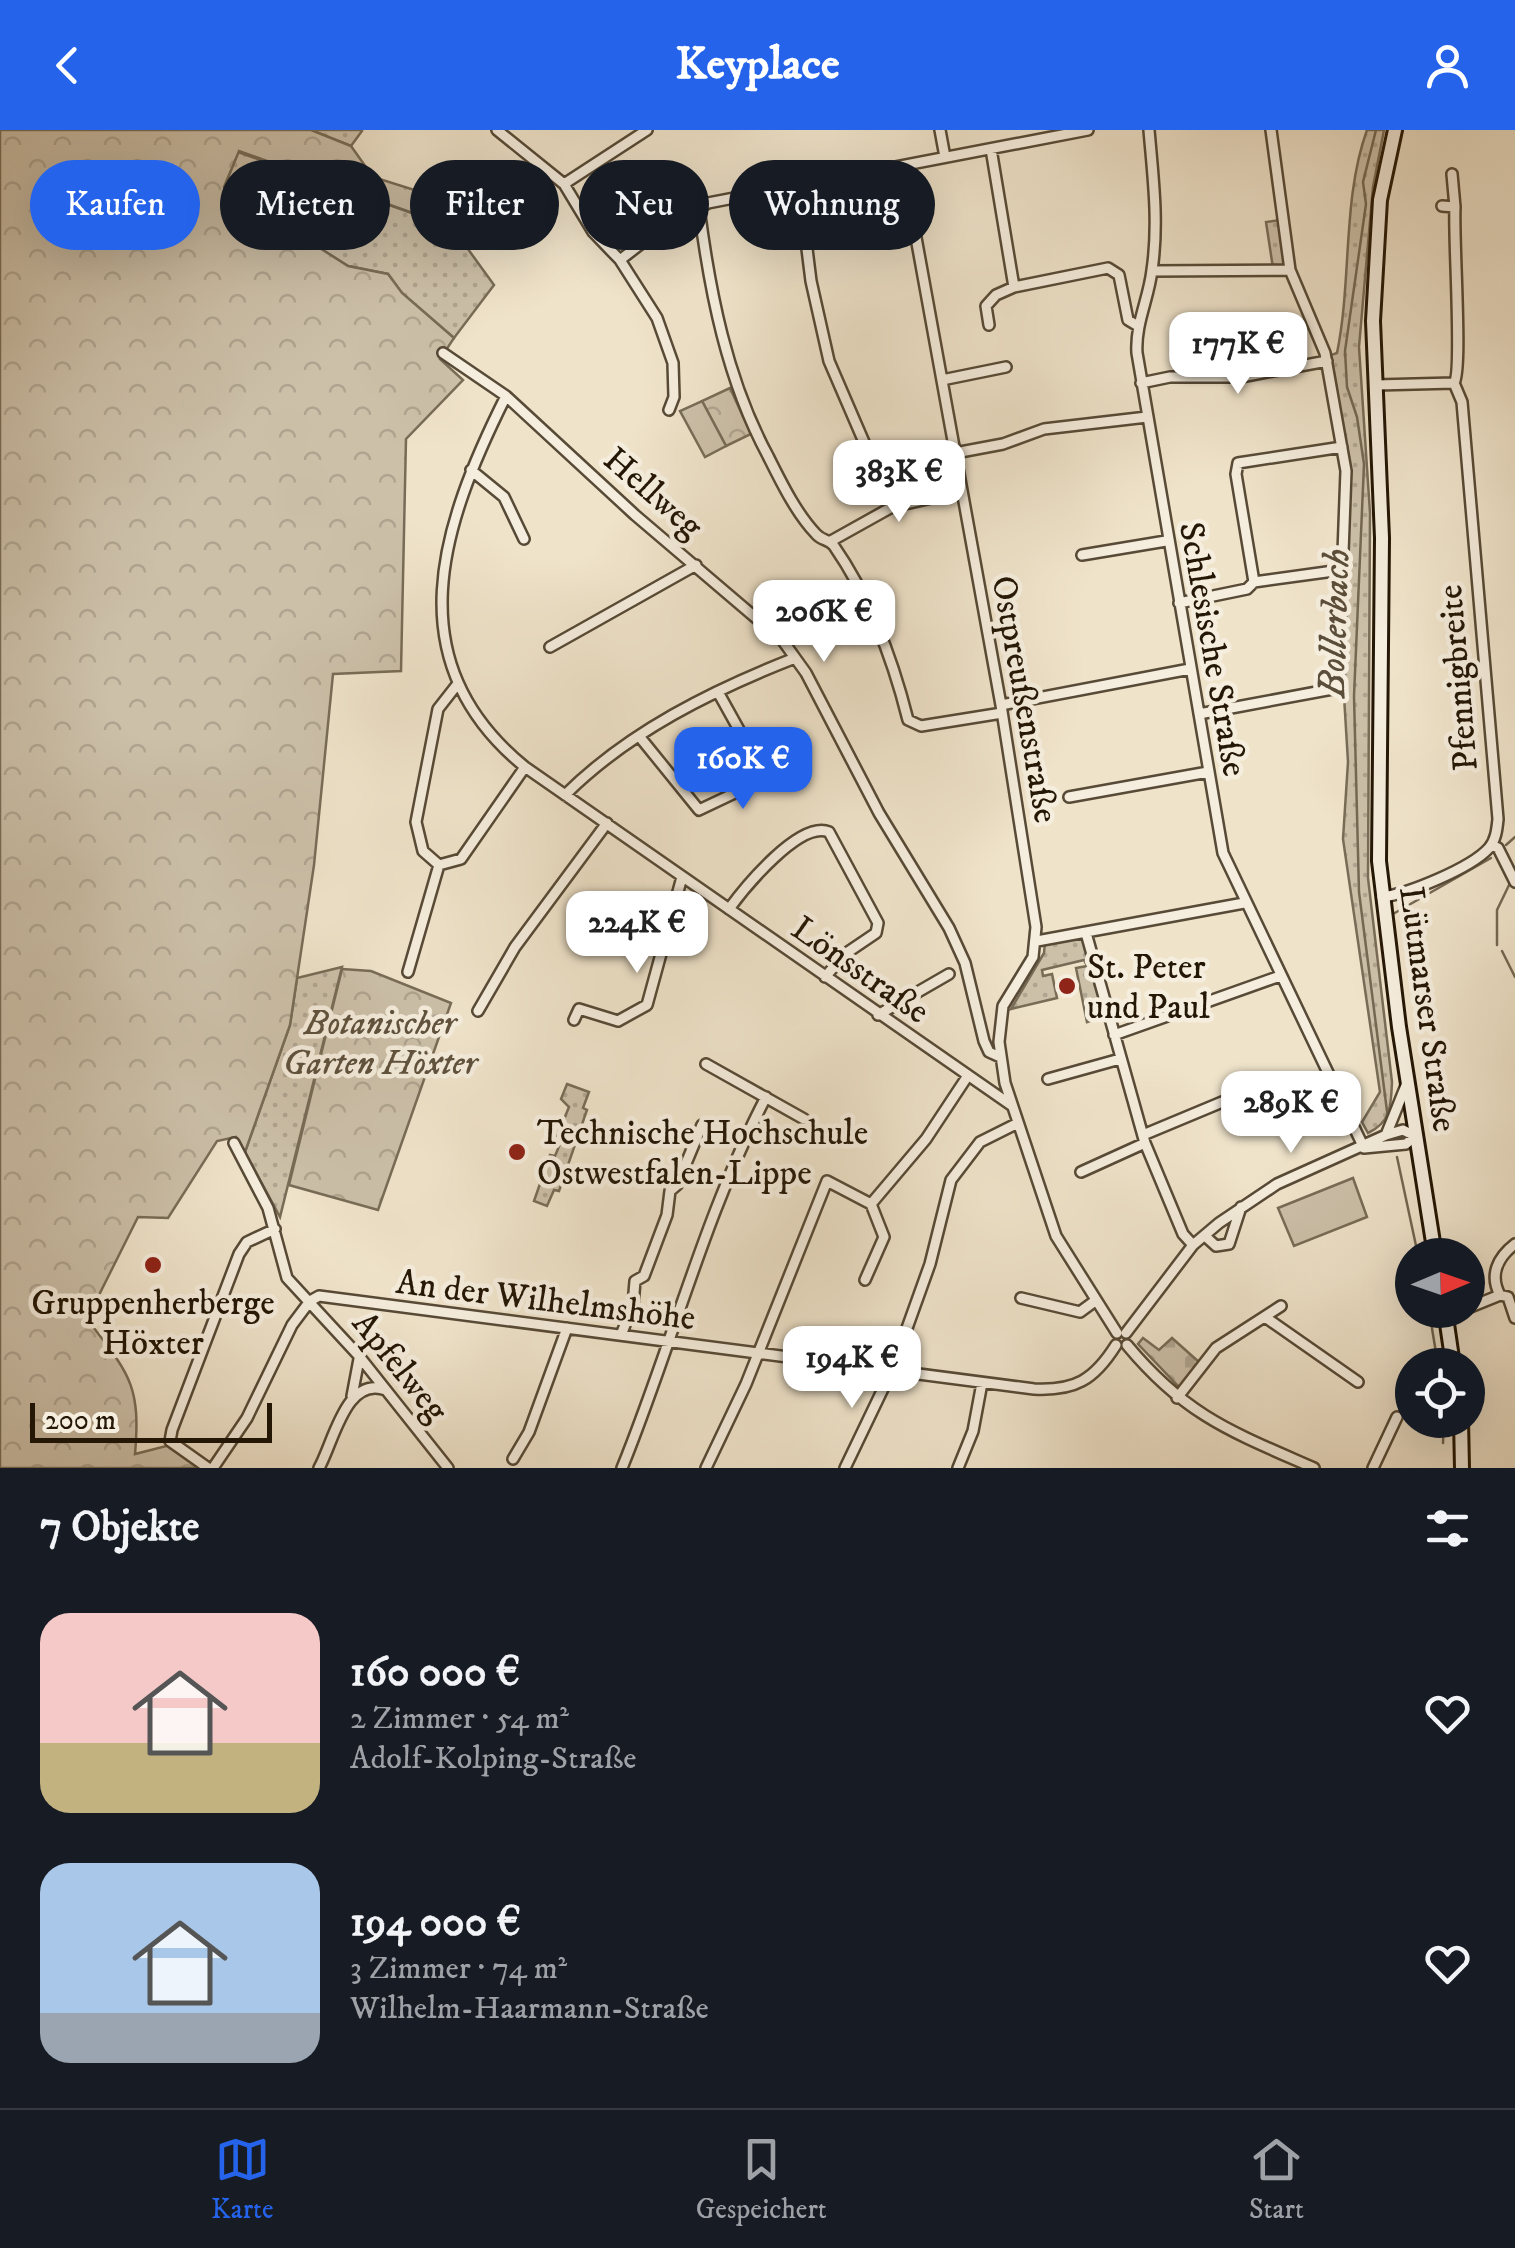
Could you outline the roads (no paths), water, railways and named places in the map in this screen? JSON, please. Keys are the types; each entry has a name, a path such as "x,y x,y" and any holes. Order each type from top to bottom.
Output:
{"main road":[{"name":"Lütmarser Straße","path":"1395,130 1386,184 1388,201 1380,230 1373,321 1382,538 1382,897 1432,1238"},
{"path":"1460,1438 1461,1465"}],"street":[{"path":"497,130 564,184 592,232 620,260 668,342 674,381 669,410"},
{"path":"564,184 647,130"},
{"path":"940,130 945,157"},
{"path":"931,160 1084,130"},
{"name":"Schlesische Straße","path":"1149,130 1156,216 1152,271 1138,326 1141,383 1223,853 1244,904 1364,1148"},
{"path":"1198,714 1338,688 1346,471 1327,361 1311,312 1290,270 1271,130"},
{"path":"991,148 1014,286"},
{"name":"Pfennigbreite","path":"1452,174 1453,274 1460,368 1454,383 1462,402 1498,818 1492,845"},
{"path":"1442,206 1455,208"},
{"path":"620,260 633,250"},
{"path":"706,250 712,292 751,422 816,535 831,541 888,649 912,724 1190,669"},
{"path":"807,250 829,361 892,507"},
{"name":"Ostpreußenstraße","path":"918,250 1002,709 1037,941"},
{"path":"988,325 990,300 1014,286 1115,269 1128,320 1138,326"},
{"path":"1152,271 1290,270"},
{"name":"Hellweg","path":"443,354 506,396 766,624 796,658 879,814 949,928 964,962 984,1042 989,1052 1000,1057"},
{"path":"1141,383 1170,377 1240,377 1327,361"},
{"path":"942,380 1006,367"},
{"path":"1376,385 1454,383"},
{"name":"Lönsstraße","path":"506,396 472,470 452,530 444,590 443,636 456,686 488,735 565,795 1012,1105"},
{"path":"955,453 1003,444 1044,429 1146,417"},
{"path":"1254,582 1236,468 1244,461 1342,448"},
{"path":"472,470 504,497 524,540"},
{"path":"831,541 892,507 962,492"},
{"path":"1082,555 1166,541"},
{"path":"550,647 696,565"},
{"path":"1179,603 1247,588 1254,582 1340,570"},
{"path":"565,795 602,760 639,736 718,692 796,658"},
{"path":"439,865 418,842 416,822 438,709 456,686"},
{"path":"639,736 699,810 758,782 763,773 718,692"},
{"path":"439,865 461,860 526,767"},
{"path":"1070,797 1208,772"},
{"path":"478,1011 515,947 607,823"},
{"path":"729,909 763,866 816,831 829,832 878,923 876,933 845,954 824,977"},
{"path":"1382,897 1418,886 1492,845 1498,848 1513,878"},
{"path":"408,972 439,865"},
{"path":"574,1020 579,1009 608,1022 618,1021 647,1005 682,876"},
{"path":"1122,1333 1095,1302 1056,1236 1000,1057 1003,1006 1037,941 1244,904"},
{"path":"1086,933 1144,1139 1183,1234 1193,1245"},
{"path":"878,1015 949,974"},
{"path":"1114,1035 1280,976"},
{"path":"1048,1080 1120,1059"},
{"path":"706,1064 804,1118"},
{"path":"872,1204 968,1078"},
{"path":"1386,1135 1407,1083"},
{"path":"1081,1172 1223,1098 1263,1085 1269,1087"},
{"path":"622,1468 672,1342 728,1175 766,1097"},
{"path":"845,1468 892,1370 930,1264 951,1180 980,1142 1018,1123"},
{"path":"621,1334 633,1305 635,1281 644,1276 667,1215 670,1191 678,1185 702,1125"},
{"path":"1314,1468 1210,1422 1177,1398 1122,1345 1122,1333 1193,1245 1241,1207 1293,1176 1364,1148 1386,1135 1404,1130 1415,1136 1406,1144 1364,1148"},
{"path":"234,1143 275,1229 286,1278 310,1301 292,1326 247,1418 210,1468 170,1440 239,1254 247,1242 275,1229"},
{"path":"706,1468 758,1354 826,1181 872,1204 884,1237 865,1280"},
{"path":"1205,1236 1216,1246 1228,1244 1241,1207"},
{"path":"1500,1294 1494,1276 1497,1264 1515,1244"},
{"path":"1485,1300 1500,1294 1508,1297 1515,1318"},
{"name":"An der Wilhelmshöhe","path":"310,1301 319,1296 982,1383 1068,1388 1092,1378 1122,1345"},
{"path":"1022,1298 1080,1312 1095,1302"},
{"name":"Apfelweg","path":"310,1301 448,1468"},
{"path":"1177,1398 1216,1348 1281,1306"},
{"path":"1266,1317 1358,1382"},
{"path":"514,1459 529,1432 567,1328"},
{"path":"320,1468 352,1396 359,1356"},
{"path":"963,1467 982,1383"},
{"path":"352,1396 370,1387 386,1390"},
{"path":"1373,1468 1395,1423"}],"waterway":[{"name":"Bollerbach","path":"1376,130 1363,182 1366,204 1345,351 1347,387 1357,417 1364,464 1354,696 1359,892 1388,1119"},
{"path":"1506,845 1515,837"},
{"path":"1393,914 1491,858"},
{"path":"1497,945 1497,910 1510,883"},
{"path":"1502,951 1515,977"},
{"name":"Bollerbach","path":"1397,1157 1414,1238"},
{"name":"Bollerbach","path":"1432,1328 1435,1348"},
{"name":"Bollerbach","path":"1443,1438 1443,1443"}],"place":[{"name":"St. Peter und Paul","path":"1067,986"},
{"name":"Technische Hochschule Ostwestfalen-Lippe","path":"517,1152"},
{"name":"Gruppenherberge Höxter","path":"153,1265"}],"park label":[{"name":"Botanischer Garten Höxter","path":"380,1042"}]}
